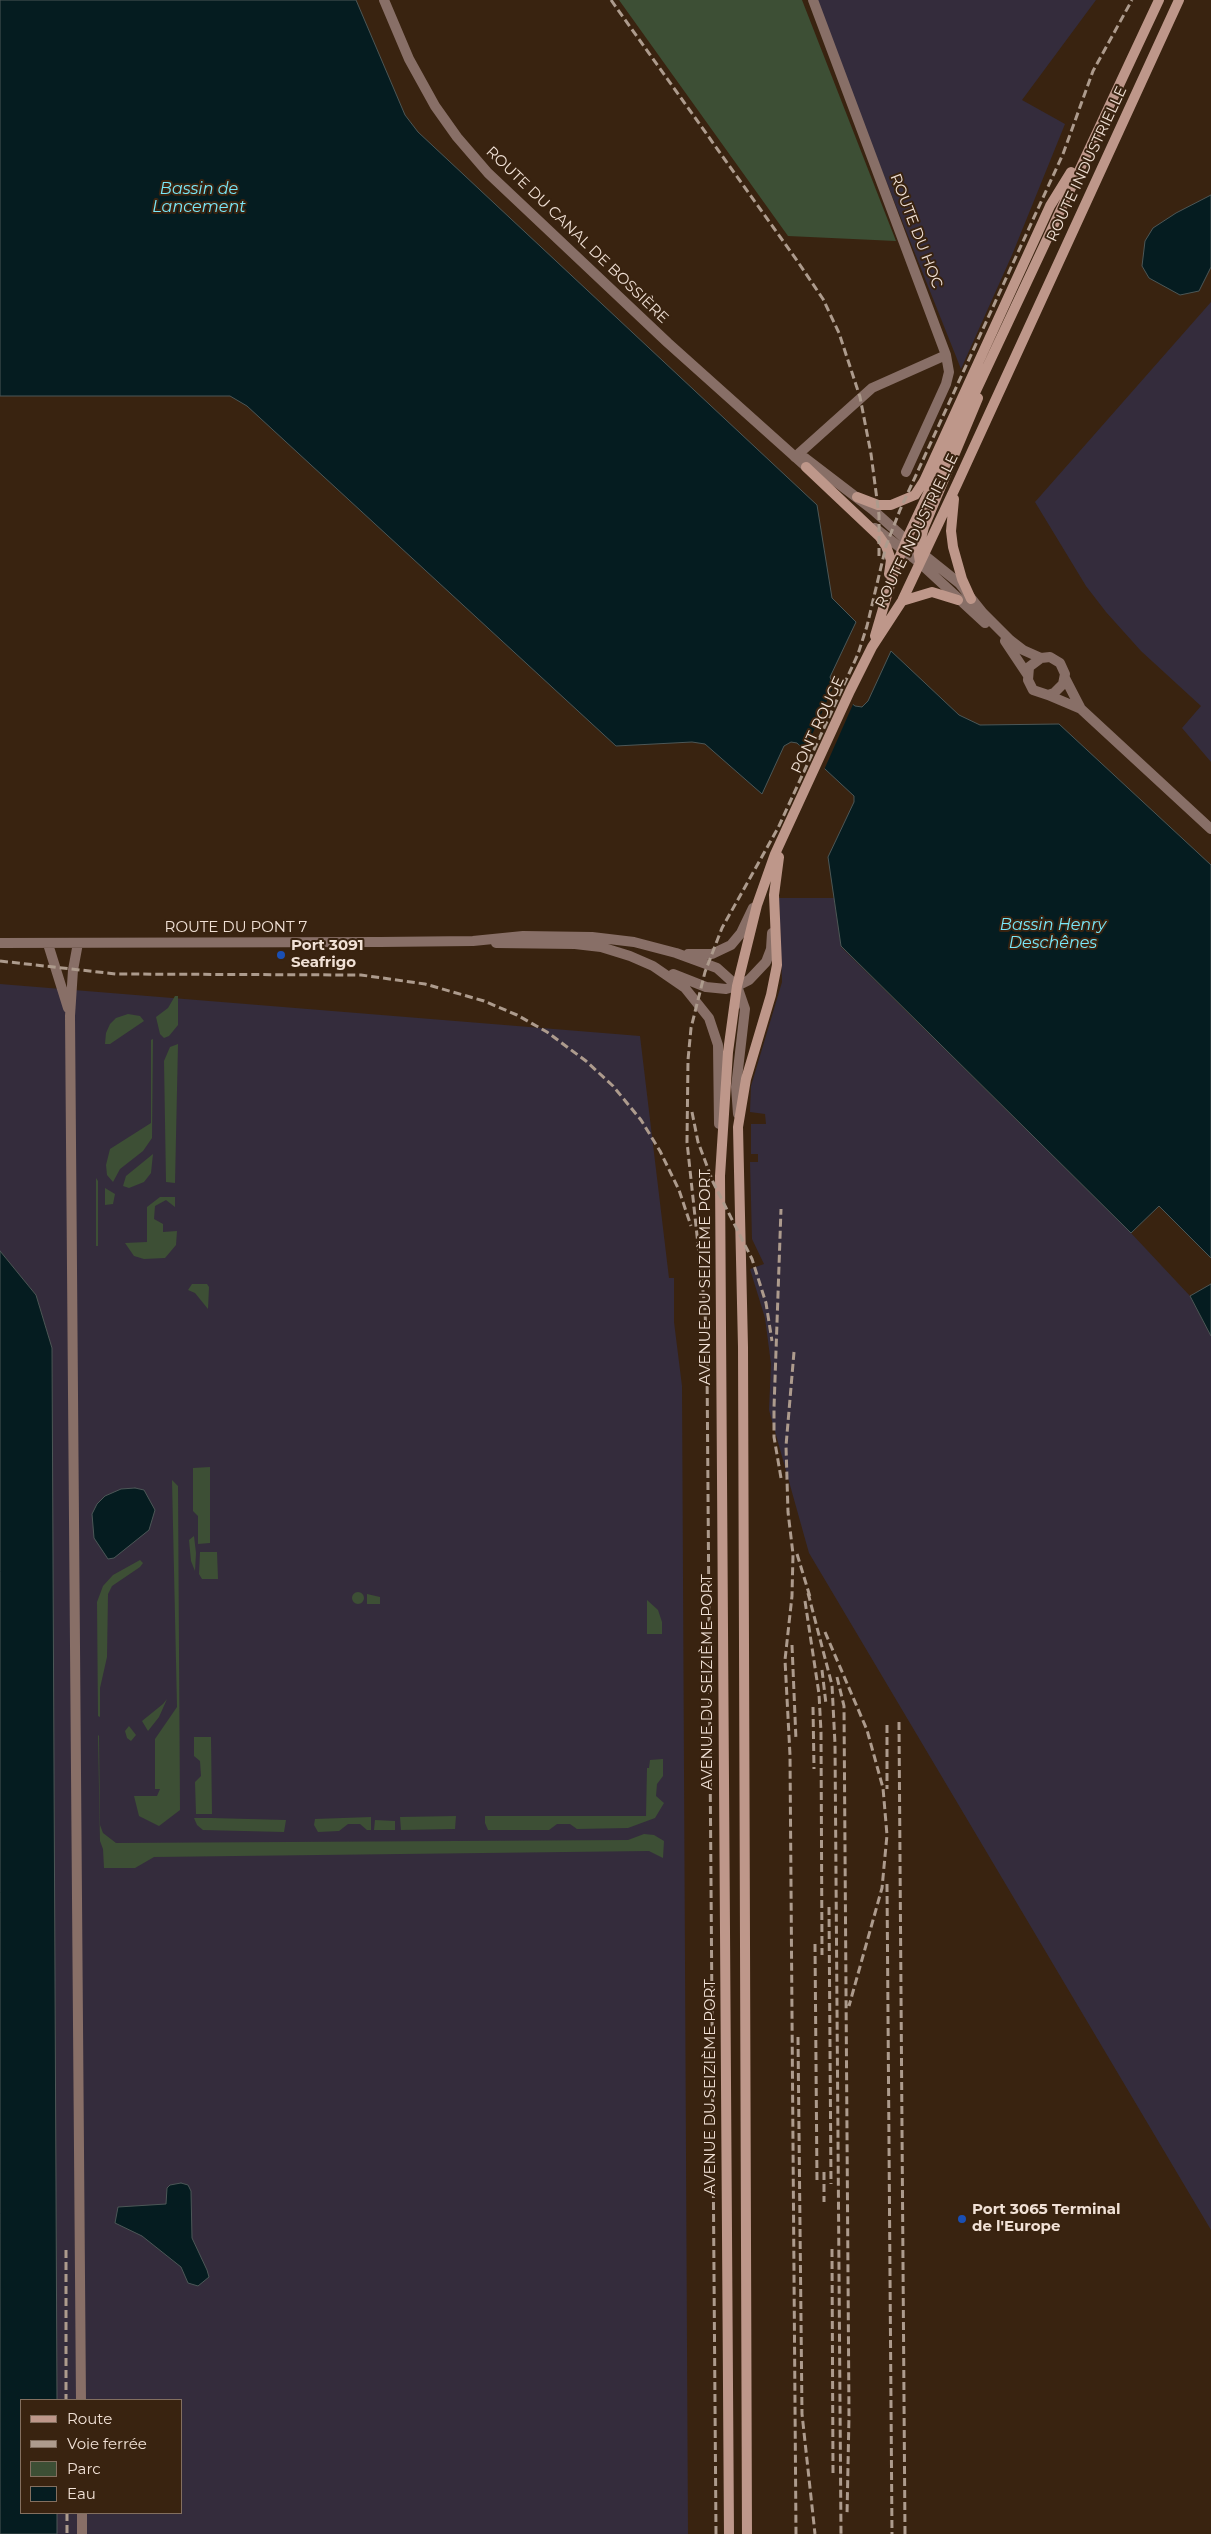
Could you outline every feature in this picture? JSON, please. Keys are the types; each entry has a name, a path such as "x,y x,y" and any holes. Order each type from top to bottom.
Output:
{"main road":[{"name":"ROUTE INDUSTRIELLE","path":"872,647 902,602 915,551 924,527 964,435 1017,300 1159,0"},
{"name":"ROUTE INDUSTRIELLE","path":"872,647 897,564 933,536 1179,0"},
{"path":"856,497 878,505 891,505 915,495 924,481 1050,206 1103,117"},
{"path":"806,466 879,536 886,546 890,560 887,597"},
{"path":"957,484 952,508 951,531 962,579 971,599"},
{"path":"902,602 932,592 958,600"},
{"name":"PONT ROUGE","path":"794,816 850,691 872,647"},
{"name":"AVENUE DU SEIZIÈME PORT","path":"728,2534 720,1176 728,1052 737,986 751,928 770,868 794,816"},
{"name":"AVENUE DU SEIZIÈME PORT","path":"747,2534 743,1347 738,1127 746,1079 775,980 777,965 774,920 775,882 783,839"}],"street":[{"name":"ROUTE DU CANAL DE BOSSIÈRE","path":"384,0 409,59 435,106 457,137 488,174 668,343 773,436 856,497 915,551 958,600 1007,643 1027,674"},
{"name":"ROUTE DU HOC","path":"813,0 946,355 949,372 946,384 906,472"},
{"path":"797,455 872,388 946,355"},
{"name":"ROUTE DU CANAL DE BOSSIÈRE","path":"797,455 806,466 879,531 915,551 959,583 971,599 1010,640 1023,650 1041,658"},
{"path":"1081,709 1065,678 1060,663 1050,657 1041,658 1030,667 1027,674 1033,690 1056,696 1081,709 1211,829"},
{"path":"1048,695 1060,689 1065,678"},
{"path":"676,953 712,954 731,945 747,922 770,868"},
{"path":"473,941 516,945 575,944 601,947 630,956 706,987 726,989 749,980 766,962 771,949 774,920"},
{"path":"473,941 523,936 592,937 623,940 676,953 717,968 737,986 745,1010 736,1088 738,1127"},
{"name":"ROUTE DU PONT 7","path":"0,943 473,941"},
{"path":"78,943 73,970 70,1016 81,2399"},
{"path":"48,944 70,1016"},
{"path":"654,966 692,995 712,1026 718,1045 720,1176"},
{"path":"82,2514 82,2534"}],"shaded area":[{"path":"814,0 1096,0 1022,100 1065,124 1012,255 961,369"},
{"path":"1211,302 1211,762 1182,728 1201,706 1141,651 1106,612 1086,586 1035,502"},
{"path":"779,898 834,898 841,947 1131,1233 1190,1296 1211,1336 1211,2230 809,1553 769,1410 771,1364 765,1318 750,1269 764,1264 752,1239 750,1162 758,1162 758,1154 751,1154 751,1124 766,1124 765,1114 750,1112 751,1086 782,982"},
{"path":"0,984 640,1036 669,1278 674,1278 674,1322 682,1386 688,2534 57,2534 57,2514 182,2514 182,2399 57,2399 52,1348 36,1295 0,1251"}],"green space":[{"path":"619,0 802,0 896,241 788,236"},
{"path":"175,996 178,996 178,1025 169,1036 164,1038 160,1034 156,1017 168,1008"},
{"path":"128,1014 140,1016 144,1021 110,1044 105,1044 106,1033 110,1024 116,1018"},
{"path":"153,1039 152,1138 143,1151 120,1169 113,1182 107,1175 106,1165 110,1149 151,1123 151,1040"},
{"path":"178,1044 175,1183 166,1182 164,1061 170,1047"},
{"path":"153,1154 151,1173 144,1182 129,1188 123,1186 126,1176"},
{"path":"96,1178 98,1181 98,1246 96,1246"},
{"path":"105,1188 115,1194 113,1204 105,1205"},
{"path":"160,1197 175,1197 175,1207 166,1200 155,1206 154,1219 163,1224 163,1232 177,1231 176,1245 165,1258 144,1259 134,1256 125,1243 147,1242 147,1207"},
{"path":"192,1284 207,1284 209,1287 208,1309 195,1293 188,1290"},
{"path":"210,1467 210,1543 198,1544 198,1516 193,1511 193,1468"},
{"path":"172,1480 178,1486 180,1810 159,1826 139,1816 134,1796 157,1796 160,1789 155,1789 155,1739 177,1707"},
{"path":"194,1536 196,1553 195,1571 191,1561 189,1540"},
{"path":"200,1552 217,1552 218,1579 202,1579 199,1574"},
{"path":"140,1560 143,1563 140,1567 112,1586 108,1594 107,1657 100,1688 100,1717 98,1716 97,1602 103,1586 113,1575"},
{"path":"356,1592 360,1592 364,1598 360,1604 356,1604 352,1600 352,1596"},
{"path":"367,1594 380,1597 380,1604 367,1604"},
{"path":"647,1600 658,1610 662,1622 662,1634 647,1634"},
{"path":"167,1699 159,1717 148,1731 142,1721"},
{"path":"129,1726 136,1735 131,1741 127,1738 125,1731"},
{"path":"99,1735 100,1825 103,1833 116,1843 628,1840 644,1834 654,1835 664,1841 663,1858 649,1851 154,1857 135,1868 104,1868 103,1849 100,1841"},
{"path":"194,1737 211,1737 212,1814 196,1814 195,1782 201,1776 200,1761 194,1756"},
{"path":"663,1759 663,1776 657,1784 656,1796 664,1803 655,1818 628,1828 577,1829 570,1824 557,1824 549,1830 488,1830 485,1823 485,1816 646,1816 647,1768 649,1768 650,1760"},
{"path":"456,1816 455,1829 401,1830 400,1817"},
{"path":"371,1817 371,1830 367,1830 360,1824 348,1824 339,1831 318,1832 314,1825 315,1819"},
{"path":"194,1818 286,1820 284,1832 203,1830 197,1825"},
{"path":"375,1820 395,1821 395,1830 374,1830"}],"water":[{"name":"Bassin de Lancement","path":"0,0 356,0 405,115 418,132 817,505 832,598 856,622 830,677 834,689 855,706 862,707 868,701 891,651 959,715 980,725 1059,724 1211,865 1211,1258 1159,1206 1131,1233 841,946 828,857 854,802 854,796 797,743 791,742 784,746 762,794 705,744 692,742 616,746 247,406 230,396 0,396"},
{"path":"1211,195 1211,267 1199,291 1180,295 1149,278 1142,266 1145,241 1153,228 1176,213"},
{"path":"0,1251 36,1295 52,1348 57,2399 20,2399 20,2514 57,2514 57,2534 0,2534"},
{"path":"1211,1284 1211,1336 1190,1296"},
{"path":"135,1488 144,1490 155,1510 149,1530 114,1558 108,1559 94,1538 92,1514 97,1504 105,1496 121,1489"},
{"path":"181,2183 188,2185 191,2191 192,2238 209,2277 198,2286 188,2283 181,2267 142,2236 115,2223 118,2207 166,2204 167,2188 170,2185"}],"pier":[{"path":"834,685 854,702 824,770 804,753"}],"railway":[{"path":"611,0 823,299 839,333 860,397 871,454 879,515 879,557"},
{"path":"716,2534 707,1362 705,1310 687,1142 688,1060 691,1028 705,972 722,928 778,828 858,654 867,626 886,546 900,510 1063,154 1093,71 1132,0"},
{"path":"0,961 116,974 361,975 425,984 484,1001 517,1015 547,1032 586,1061 613,1086 641,1120 660,1151 679,1190 691,1226"},
{"path":"692,1112 698,1142 713,1182 752,1259 766,1303 772,1341"},
{"path":"781,1209 774,1437 781,1478"},
{"path":"794,1352 786,1446 788,1512 793,1554 792,1596 785,1660 790,1755 796,2534"},
{"path":"797,1554 811,1600"},
{"path":"808,1593 832,1685 835,1744 841,2534"},
{"path":"805,1601 819,1694 821,1732 822,1955"},
{"path":"825,1632 867,1730 883,1788 887,1835 882,1888 849,2006"},
{"path":"792,1645 796,1740"},
{"path":"822,1670 826,1704"},
{"path":"837,1677 844,1706 849,2416 847,2516"},
{"path":"813,1707 814,1769"},
{"path":"899,1722 905,2534"},
{"path":"887,1725 887,1789"},
{"path":"887,1884 892,2534"},
{"path":"829,1907 831,2184"},
{"path":"815,1944 817,2182"},
{"path":"798,2037 802,2414 815,2534"},
{"path":"824,2172 824,2202"},
{"path":"832,2249 833,2474"},
{"path":"66,2250 66,2399"},
{"path":"67,2514 67,2534"}],"place":[{"name":"Port 3091 Seafrigo","path":"281,955"},
{"name":"Port 3065 Terminal de l'Europe","path":"962,2219"}],"water label":[{"name":"Bassin Henry Deschênes","path":"1053,934"}]}
